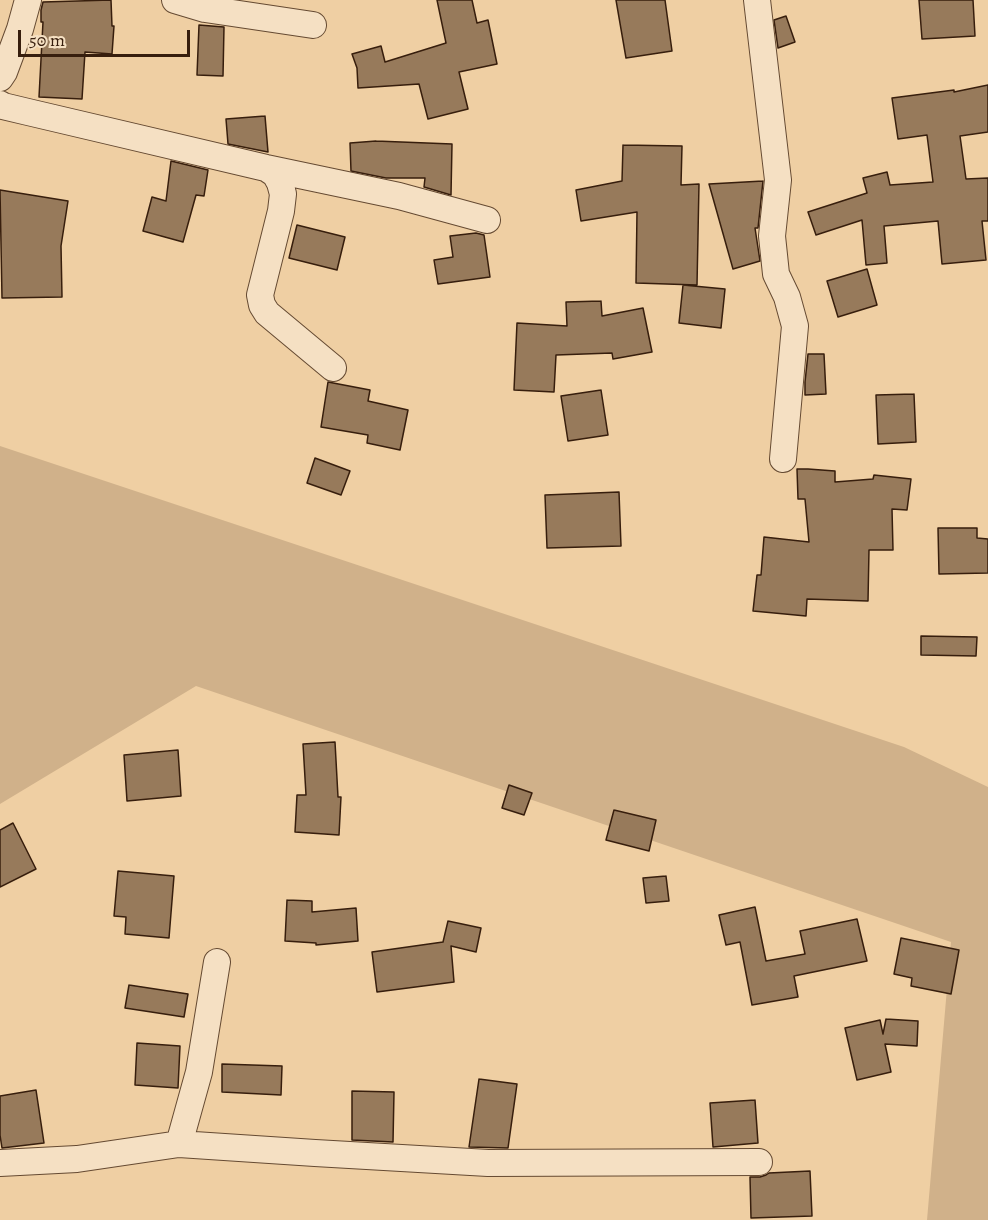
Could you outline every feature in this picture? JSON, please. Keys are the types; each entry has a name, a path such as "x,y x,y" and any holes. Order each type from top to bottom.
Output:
{"street":[{"path":"0,78 20,29 28,0"},
{"path":"175,0 205,9 313,25"},
{"path":"757,0 778,180 772,236 776,274 787,297 795,326 783,459"},
{"path":"0,104 266,168 399,196 487,220"},
{"path":"266,168 280,183 283,194 281,211 260,295 262,305 267,313 333,368"},
{"path":"179,1144 199,1072 217,962"},
{"path":"0,1163 77,1159 179,1144 488,1163 759,1162"}],"shaded area":[{"path":"0,446 904,747 988,787 988,1220 927,1220 951,942 196,686 0,804"}],"building":[{"path":"111,0 112,26 114,26 112,54 85,52 82,99 39,97 43,2"},
{"path":"437,0 472,0 477,23 488,20 497,64 459,72 468,109 428,119 419,84 358,88 357,68 352,54 381,46 385,62 446,43"},
{"path":"616,0 665,0 672,51 626,58"},
{"path":"919,0 973,0 975,36 922,39"},
{"path":"786,16 795,42 778,48 774,20"},
{"path":"199,25 224,27 223,76 197,75"},
{"path":"988,85 988,132 960,136 966,179 988,178 988,221 982,221 986,260 942,264 938,221 884,226 887,263 866,265 862,220 816,235 808,212 867,193 863,178 887,172 890,185 933,182 927,135 898,139 892,98 954,90 954,92"},
{"path":"265,116 268,152 228,144 226,119"},
{"path":"376,141 452,144 451,195 424,187 425,178 386,178 351,171 350,143"},
{"path":"623,145 682,146 681,185 699,184 697,285 636,283 637,212 581,221 576,190 622,181"},
{"path":"171,161 208,170 204,196 196,195 183,242 143,231 152,197 166,201"},
{"path":"763,181 758,228 755,228 760,261 733,269 709,184"},
{"path":"0,190 68,201 61,246 62,297 2,298"},
{"path":"297,225 345,237 337,270 289,258"},
{"path":"476,233 484,235 490,277 438,284 434,260 453,257 450,236"},
{"path":"867,269 877,305 838,317 827,281"},
{"path":"683,285 725,289 721,328 679,323"},
{"path":"601,301 602,316 643,308 652,352 613,359 612,353 556,355 554,392 514,390 517,323 567,326 566,302"},
{"path":"808,354 824,354 826,394 805,395"},
{"path":"328,382 370,390 368,401 408,410 400,450 367,443 368,435 321,427"},
{"path":"601,390 608,435 568,441 561,396"},
{"path":"914,394 916,442 878,444 876,395"},
{"path":"315,458 350,471 341,495 307,483"},
{"path":"797,469 835,471 835,482 873,479 874,475 911,479 907,510 892,509 893,550 869,550 868,601 807,599 806,616 753,611 757,575 761,575 764,537 809,542 805,499 798,499"},
{"path":"619,492 621,546 547,548 545,495"},
{"path":"938,528 977,528 977,538 988,539 988,573 939,574"},
{"path":"921,636 977,637 976,656 921,655"},
{"path":"335,742 338,797 341,797 339,835 295,832 297,795 306,795 303,744"},
{"path":"178,750 181,796 127,801 124,755"},
{"path":"509,785 532,793 524,815 502,808"},
{"path":"614,810 656,820 649,851 606,840"},
{"path":"13,823 36,869 0,887 0,830"},
{"path":"118,871 174,876 169,938 125,934 126,917 114,916"},
{"path":"666,876 669,901 646,903 643,878"},
{"path":"287,900 312,901 312,912 356,908 358,941 316,945 316,943 285,941"},
{"path":"755,907 766,961 805,954 800,931 857,919 867,961 794,976 798,997 752,1005 740,942 726,945 719,915"},
{"path":"448,921 481,928 476,952 451,946 454,982 377,992 372,952 443,942"},
{"path":"901,938 959,950 951,994 911,986 912,978 894,974"},
{"path":"129,985 188,994 184,1017 125,1008"},
{"path":"886,1019 918,1021 917,1046 885,1044 891,1072 857,1080 845,1028 880,1020 883,1034"},
{"path":"137,1043 180,1046 178,1088 135,1085"},
{"path":"222,1064 282,1066 281,1095 222,1092"},
{"path":"479,1079 517,1084 508,1148 469,1147"},
{"path":"36,1090 44,1143 2,1148 0,1096"},
{"path":"352,1091 394,1092 393,1142 352,1140"},
{"path":"755,1100 758,1143 713,1147 710,1103"},
{"path":"810,1171 812,1216 751,1218 750,1177 760,1177 769,1173"}]}
